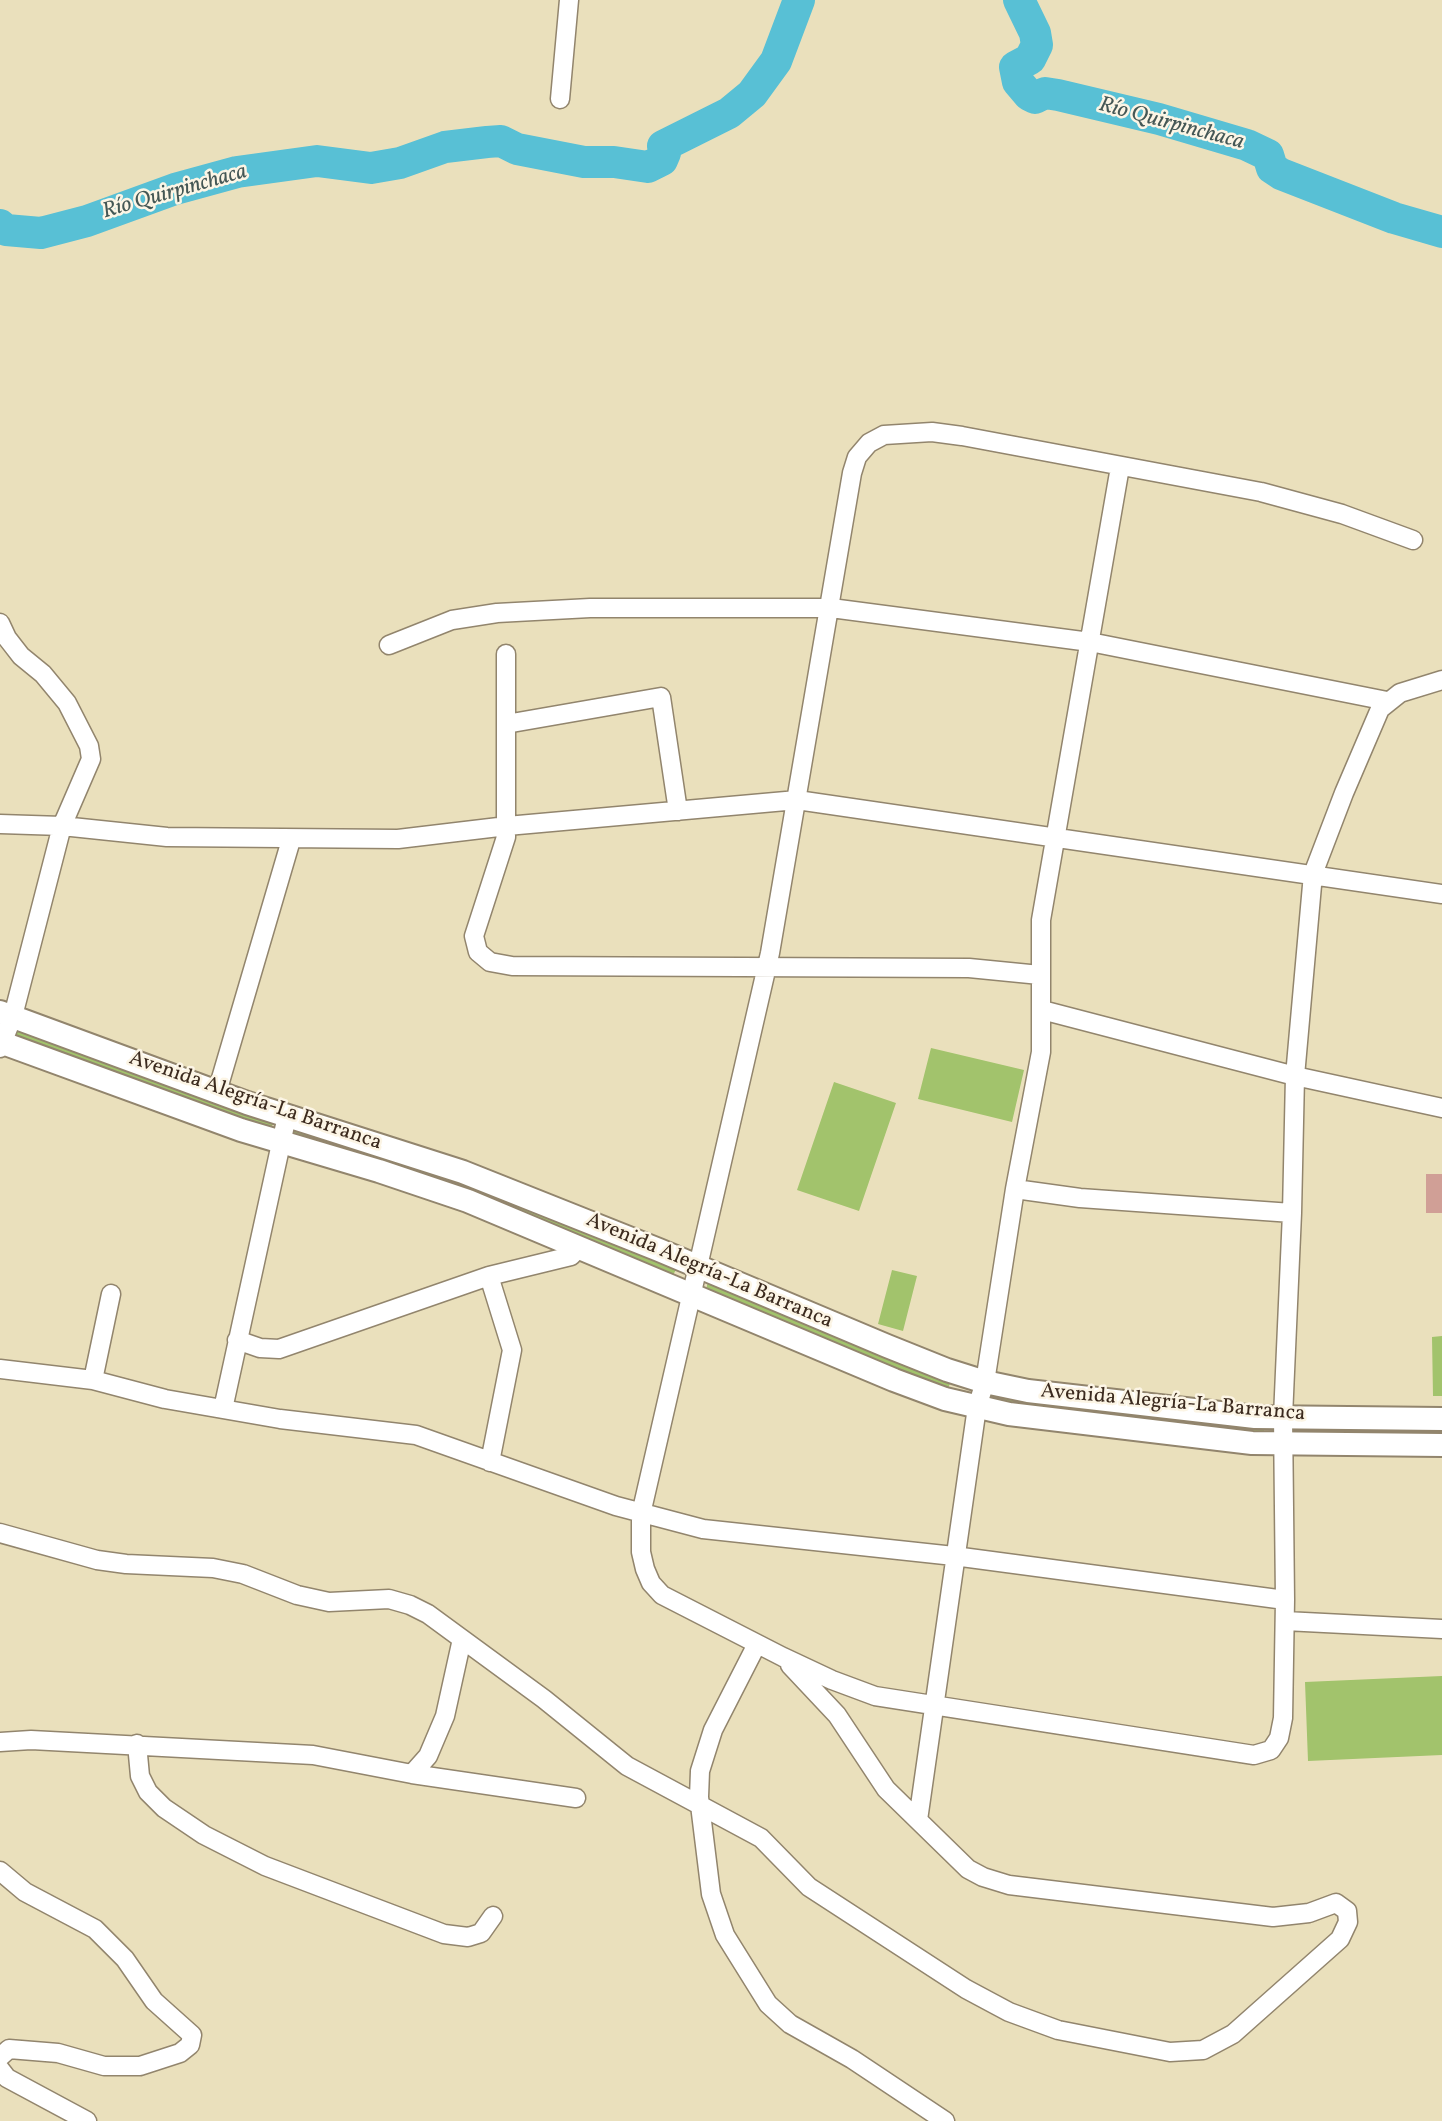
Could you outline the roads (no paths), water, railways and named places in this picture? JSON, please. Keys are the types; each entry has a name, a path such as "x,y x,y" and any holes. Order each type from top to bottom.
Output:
{"main road":[{"name":"Avenida Alegría-La Barranca","path":"7,1014 217,1092 463,1172 698,1267 887,1347 985,1382 1028,1391 1161,1407 1283,1417 1442,1419"},
{"name":"Avenida Alegría-La Barranca","path":"1,1044 281,1143 426,1186 691,1293 894,1380 977,1407 1054,1420 1252,1443 1442,1445"}],"street":[{"path":"560,99 569,0"},
{"path":"1413,540 1299,501 1212,482 962,436 932,432 884,435 868,443 857,457 852,473 831,608 767,968 641,1514 641,1552 651,1583 663,1595 683,1608 783,1657 832,1680 875,1696 1254,1755 1265,1754 1275,1745 1282,1728 1285,1600 1283,1417 1292,1213 1295,1076 1313,874 1370,730 1387,701 1400,693 1442,680"},
{"path":"918,1820 977,1407 985,1382 1015,1189 1041,1052 1041,920 1120,466"},
{"path":"389,645 452,620 498,613 590,608 831,608 1090,642 1387,701"},
{"path":"0,623 7,638 21,656 43,674 67,702 88,746 91,759 62,826 7,1014 1,1044"},
{"path":"506,654 507,826 504,851 474,936 477,952 490,962 512,966 969,968 1040,975"},
{"path":"506,724 661,697 678,811"},
{"path":"0,824 62,826 167,837 291,840 398,839 507,826 797,800 1442,894"},
{"path":"217,1092 291,840"},
{"path":"1042,1010 1295,1076 1442,1108"},
{"path":"223,1409 287,1116"},
{"path":"1015,1189 1080,1198 1292,1213"},
{"path":"237,1340 260,1348 279,1348 489,1276 571,1256 580,1247"},
{"path":"489,1276 512,1350 490,1462"},
{"path":"93,1380 111,1294"},
{"path":"0,1369 93,1380 165,1399 280,1419 416,1435 641,1514 725,1532 954,1556 1285,1600"},
{"path":"0,1533 97,1560 126,1564 213,1568 329,1602 389,1599 428,1614 544,1700 627,1766 761,1838 809,1887 966,1989 1009,2012 1058,2030 1170,2052 1203,2050 1233,2034 1340,1939 1348,1922 1347,1911 1336,1903 1309,1913 1273,1917 1009,1885 983,1877 968,1869 886,1789 837,1715 783,1657"},
{"path":"1284,1621 1442,1629"},
{"path":"412,1774 428,1756 445,1716 462,1640"},
{"path":"757,1644 713,1730 700,1771 700,1807 711,1894 724,1935 768,2004 790,2024 852,2059 945,2121"},
{"path":"0,1742 31,1740 137,1744 313,1755 412,1774 576,1798"},
{"path":"137,1744 140,1776 148,1792 164,1808 204,1835 265,1866 444,1934 468,1937 481,1933 493,1916"},
{"path":"0,1871 25,1892 95,1929 125,1959 154,2001 192,2035 190,2045 180,2053 140,2066 105,2066 58,2052 9,2049 0,2057"},
{"path":"0,2069 7,2078 87,2121"}],"waterway":[{"name":"Río Quirpinchaca","path":"0,225 6,230 41,233 87,221 175,189 237,172 317,161 371,168 400,163 445,147 487,142 501,141 517,149 584,162 614,162 648,167 662,160 665,153 663,146 729,113 752,94 776,61 799,0"},
{"name":"Río Quirpinchaca","path":"1019,0 1035,33 1037,45 1030,59 1015,67 1018,82 1029,95 1035,98 1045,93 1058,95 1159,119 1247,145 1268,155 1272,168 1281,174 1394,218 1442,232"}]}
